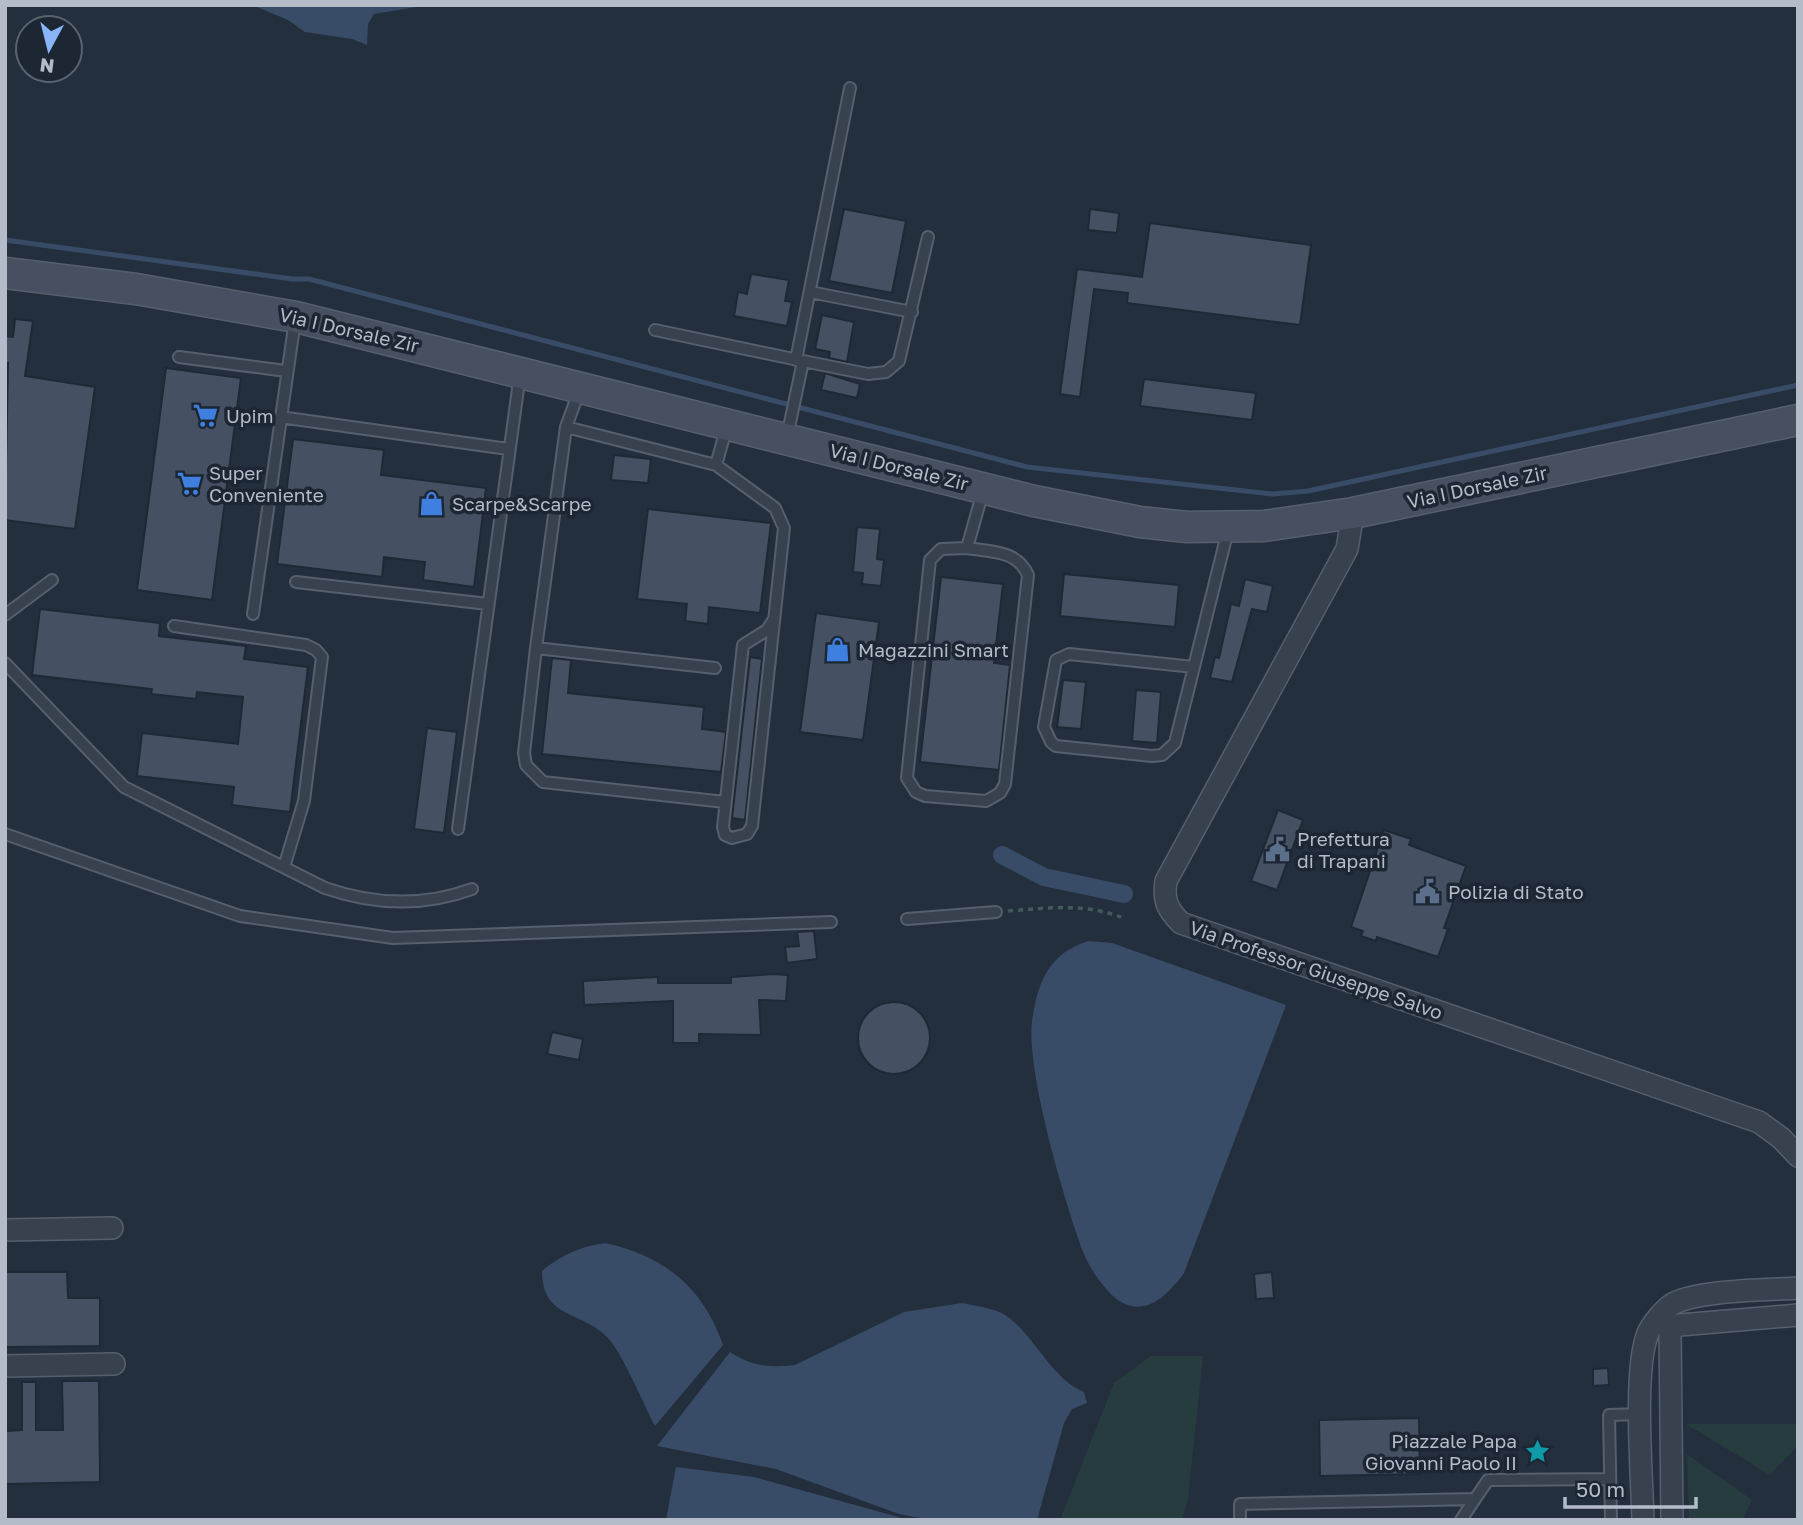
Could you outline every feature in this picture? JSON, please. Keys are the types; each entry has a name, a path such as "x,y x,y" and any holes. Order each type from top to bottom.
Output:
{"main road":[{"name":"Via I Dorsale Zir","path":"5,273 136,289 296,317 728,424 790,426 984,488 1140,522 1228,527 1309,521 1798,420"}],"street":[{"name":"Via Professor Giuseppe Salvo","path":"1353,513 1347,548 1166,881 1164,895 1168,910 1181,923 1759,1122 1782,1138 1798,1156"},
{"path":"5,1230 112,1228"},
{"path":"1643,1520 1641,1415 1643,1352 1648,1333 1671,1305 1690,1297 1798,1288"},
{"path":"1672,1520 1670,1329 1680,1325 1798,1315"},
{"path":"5,1366 114,1364"}],"lane":[{"path":"790,426 810,292 850,88"},
{"path":"655,330 868,374 886,372 899,361 928,237"},
{"path":"810,292 912,312"},
{"path":"253,614 286,371 296,317"},
{"path":"179,357 286,371"},
{"path":"458,829 508,449 521,371"},
{"path":"581,386 566,427 524,753 533,775 543,782 725,802"},
{"path":"280,417 508,449"},
{"path":"716,466 728,424"},
{"path":"566,427 716,466 775,508 784,528 752,826 747,834 732,838 725,835 725,802 743,645 767,630 774,620"},
{"path":"967,548 984,488"},
{"path":"1194,667 1069,654 1056,660 1044,727 1046,735 1056,746 1162,755 1175,743 1194,667 1228,527"},
{"path":"967,548 1010,555 1024,566 1028,575 1005,784 1000,793 986,800 925,796 915,792 906,778 930,560 941,549 967,548"},
{"path":"5,615 52,580"},
{"path":"296,582 488,604"},
{"path":"174,626 306,646 316,650 322,657 304,801 284,867"},
{"path":"536,648 715,668"},
{"path":"5,663 124,787 325,888 370,901 424,901 472,889"},
{"path":"5,834 240,916 361,936 393,938 831,922"},
{"path":"907,919 996,912"},
{"path":"1611,1520 1609,1415 1641,1415"},
{"path":"1461,1520 1488,1480 1610,1479"},
{"path":"1240,1520 1240,1504 1475,1499"}],"path":[{"path":"996,912 1076,906 1097,908 1121,917"}],"green space":[{"path":"1151,1356 1203,1356 1188,1499 1182,1520 1060,1520 1114,1383"},
{"path":"1686,1424 1798,1424 1798,1445 1770,1475"},
{"path":"1687,1454 1752,1500 1742,1520 1689,1520"}],"water":[{"path":"252,5 428,5 374,14 368,24 367,45 352,39 305,32 288,20"},
{"path":"1089,941 1112,943 1286,1005 1184,1273 1158,1300 1142,1306 1133,1306 1117,1300 1095,1274 1084,1254 1049,1138 1035,1071 1032,1021 1042,981 1055,961 1064,953"},
{"path":"605,1243 646,1256 679,1277 704,1306 723,1345 655,1426 615,1346 599,1330 556,1306 544,1287 542,1271 549,1265 571,1252"},
{"path":"962,1303 1001,1313 1016,1323 1052,1367 1084,1392 1087,1403 1072,1409 1064,1423 1037,1520 930,1520 899,1514 776,1469 657,1446 730,1352 761,1365 795,1365 904,1312"},
{"path":"676,1467 754,1477 909,1520 666,1520"}],"building":[{"path":"844,209 906,221 892,293 829,281"},
{"path":"1090,209 1119,213 1117,233 1088,230"},
{"path":"1150,223 1311,245 1300,325 1127,303 1128,293 1094,289 1080,397 1060,394 1077,269 1142,277"},
{"path":"751,274 789,280 785,301 792,302 787,326 734,316 738,292 747,294"},
{"path":"822,315 854,322 847,362 829,358 830,352 815,349"},
{"path":"15,319 33,321 25,376 95,387 75,529 5,520 8,363 5,363 5,336 13,337"},
{"name":"Super Conveniente","path":"166,368 241,378 212,600 137,590"},
{"path":"825,373 860,384 857,398 821,390"},
{"path":"1144,379 1256,393 1252,420 1140,406"},
{"path":"293,439 384,450 381,475 486,488 474,587 423,580 425,562 384,557 382,577 277,564"},
{"path":"614,455 651,459 648,483 611,480"},
{"path":"648,509 771,523 760,613 709,607 708,624 685,621 687,604 637,599"},
{"path":"857,527 880,529 877,559 884,560 881,586 862,584 863,573 853,572"},
{"path":"1064,574 1179,585 1175,627 1060,616"},
{"path":"941,577 1003,584 994,663 1010,665 999,770 920,762"},
{"path":"1245,579 1273,586 1267,612 1252,609 1232,682 1210,678 1215,657 1219,658 1231,604 1239,606"},
{"path":"40,609 160,623 159,636 246,646 244,659 308,667 290,812 232,805 234,787 137,776 142,733 238,744 243,697 197,692 196,699 151,694 152,689 32,675"},
{"path":"816,613 879,622 863,740 800,732"},
{"path":"750,657 762,659 745,820 732,818"},
{"path":"552,658 571,660 568,693 704,707 702,729 726,732 721,772 542,754"},
{"path":"1063,680 1086,682 1081,729 1057,727"},
{"path":"1136,690 1161,692 1157,743 1132,741"},
{"path":"427,728 457,732 444,833 414,829"},
{"name":"Prefettura di Trapani","path":"1278,810 1303,820 1277,890 1251,881"},
{"name":"Polizia di Stato","path":"1384,830 1411,839 1409,845 1466,866 1444,928 1448,929 1438,957 1377,937 1376,941 1361,936 1363,931 1351,927"},
{"path":"814,931 817,959 787,963 785,947 799,946 797,932"},
{"path":"788,975 786,1001 759,1000 761,1035 699,1034 699,1043 673,1043 673,1001 584,1005 583,981 658,977 658,983 731,983 731,977"},
{"path":"901,1002 920,1012 928,1024 928,1052 920,1064 908,1072 887,1074 868,1064 860,1052 858,1031 868,1012 880,1004"},
{"path":"552,1032 583,1039 579,1060 547,1054"},
{"path":"6,1272 67,1272 68,1298 100,1298 100,1346 5,1347"},
{"path":"1272,1272 1274,1298 1256,1299 1254,1274"},
{"path":"1608,1368 1609,1385 1593,1386 1593,1369"},
{"path":"62,1381 99,1381 100,1482 5,1484 5,1431 22,1430 22,1382 36,1382 36,1430 63,1430"},
{"path":"1419,1418 1420,1474 1320,1476 1319,1420"}],"waterway":[{"path":"5,240 292,279 309,279 1027,467 1273,494 1308,491 1798,385"},
{"path":"1002,855 1044,877 1124,894"}],"place":[{"name":"Upim","path":"206,416"},
{"name":"Super Conveniente","path":"189,484"},
{"name":"Scarpe&Scarpe","path":"432,504"},
{"name":"Magazzini Smart","path":"838,650"},
{"name":"Prefettura di Trapani","path":"1277,850"},
{"name":"Polizia di Stato","path":"1428,892"},
{"name":"Piazzale Papa Giovanni Paolo II","path":"1537,1452"}]}
